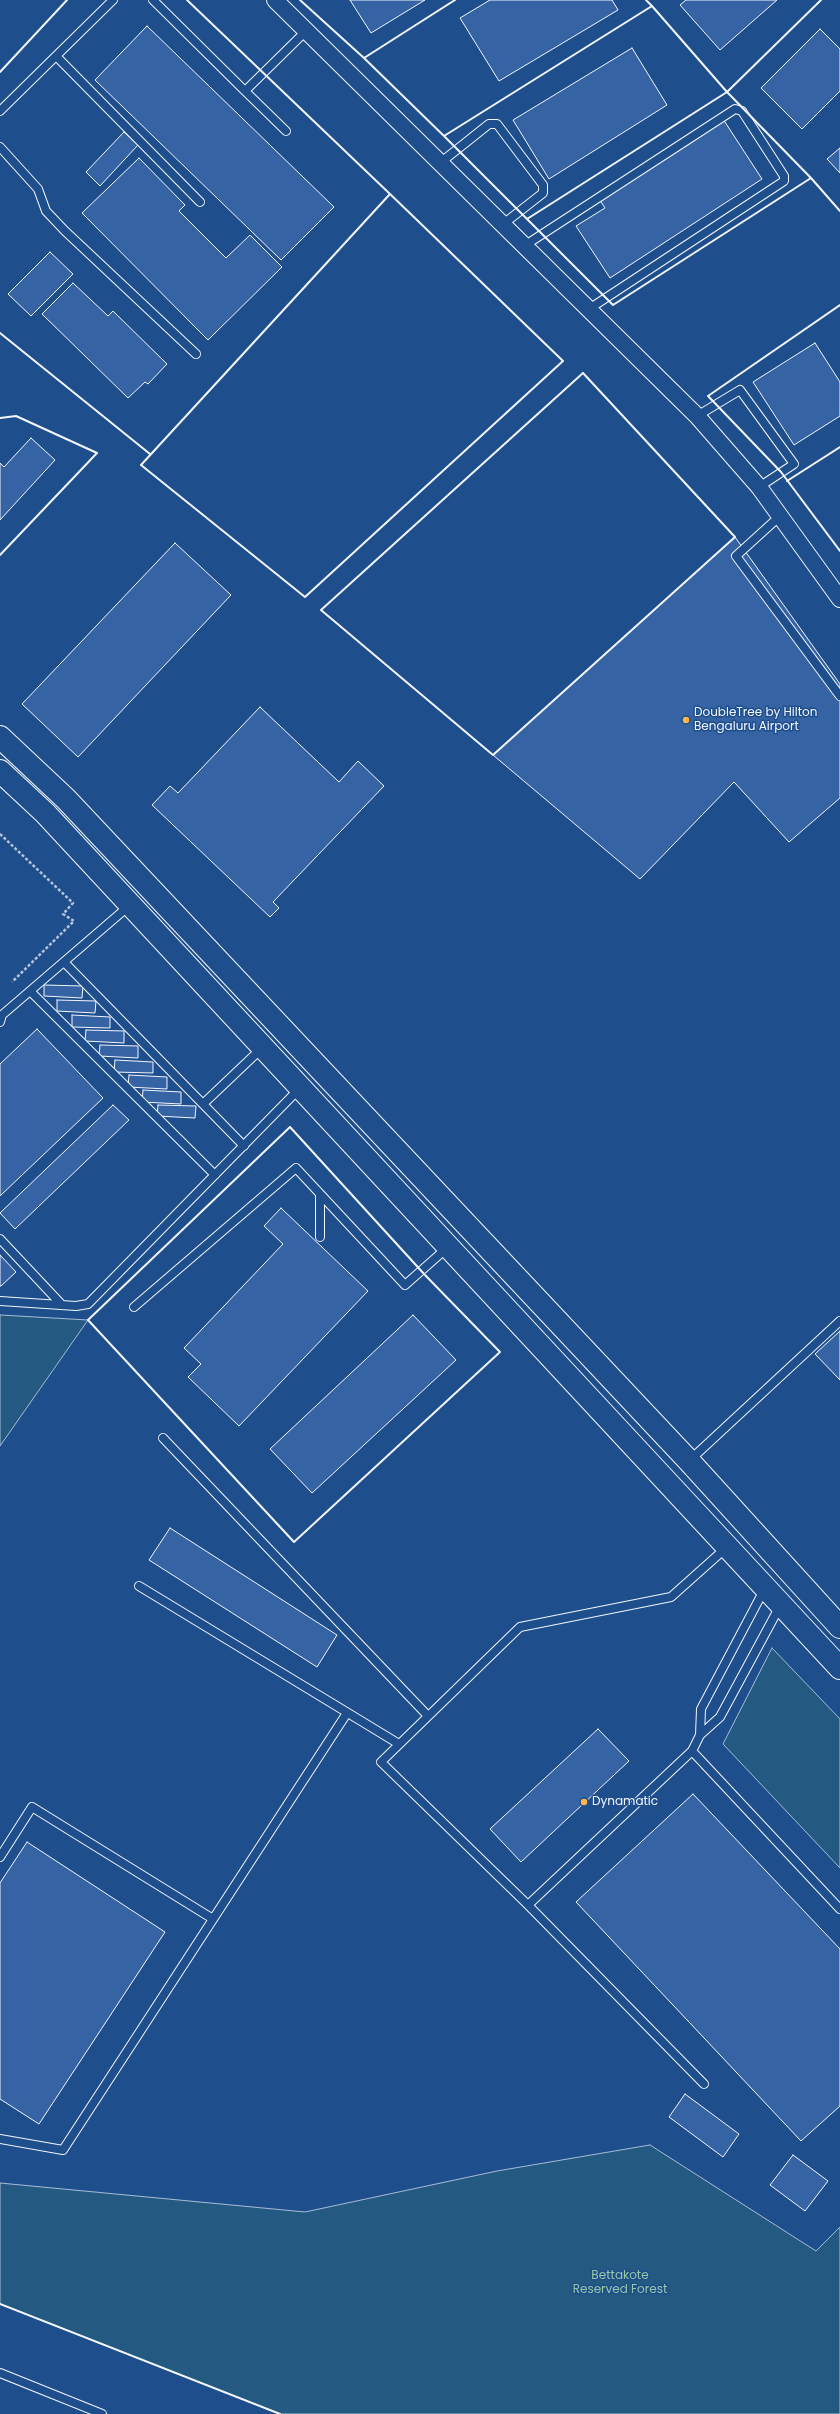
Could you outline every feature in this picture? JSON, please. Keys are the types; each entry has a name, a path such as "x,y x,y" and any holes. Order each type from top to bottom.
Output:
{"street":[{"path":"275,0 697,416 759,487 840,599"},
{"path":"0,737 66,799 689,1461 840,1627"},
{"path":"0,771 45,813 840,1668"}],"lane":[{"path":"0,111 58,57 113,0"},
{"path":"154,0 286,132"},
{"path":"245,91 306,31"},
{"path":"58,57 200,202"},
{"path":"524,246 735,110 742,111 784,176 784,181 589,309"},
{"path":"440,163 489,124 497,124 543,185 543,193 502,225"},
{"path":"0,147 38,189 46,211 65,231 196,354"},
{"path":"697,416 740,390 794,464 759,487"},
{"path":"780,516 736,556 840,696"},
{"path":"0,1022 2,1015 130,904"},
{"path":"64,962 244,1146"},
{"path":"30,991 215,1175"},
{"path":"203,1104 263,1047"},
{"path":"0,1301 83,1306 92,1300 301,1088"},
{"path":"134,1307 296,1168 405,1285 448,1246"},
{"path":"320,1194 320,1237"},
{"path":"0,1239 62,1305"},
{"path":"689,1461 840,1321"},
{"path":"164,1438 428,1716"},
{"path":"704,2084 528,1905 381,1762 520,1628 671,1597 728,1546"},
{"path":"139,1586 399,1744"},
{"path":"700,1735 701,1709 765,1587"},
{"path":"528,1905 692,1752 700,1735 720,1717 781,1604"},
{"path":"0,2139 63,2150 347,1713"},
{"path":"692,1752 840,1909"},
{"path":"0,1857 32,1806 213,1919"},
{"path":"0,2372 102,2414"}],"path":[{"path":"0,834 73,903 63,914 74,921 12,982"}],"green space":[{"path":"0,1315 88,1320 0,1446"},
{"path":"772,1648 840,1719 840,1868 723,1744"},
{"name":"Bettakote Reserved Forest","path":"650,2145 816,2251 840,2227 840,2414 280,2414 0,2304 0,2183 305,2212 497,2171"}],"building":[{"path":"350,0 425,0 371,33"},
{"path":"490,0 612,0 618,10 499,81 460,18"},
{"path":"686,0 777,0 720,50 680,5"},
{"path":"147,26 334,207 281,260 95,80"},
{"path":"820,29 840,49 840,91 802,129 761,88"},
{"path":"632,48 667,105 549,179 513,120"},
{"path":"723,119 762,179 610,278 576,226 605,208 599,199"},
{"path":"124,132 138,145 100,186 86,172"},
{"path":"840,148 840,173 827,159"},
{"path":"139,158 185,205 179,211 226,258 250,235 282,267 208,340 82,213"},
{"path":"50,252 73,274 31,316 8,294"},
{"path":"73,283 108,316 113,311 167,364 148,384 145,382 128,398 42,314"},
{"path":"815,343 840,382 840,416 794,445 753,382"},
{"path":"31,438 55,460 0,520 0,463 4,467"},
{"name":"DoubleTree by Hilton Bengaluru Airport","path":"735,537 840,684 840,798 789,842 734,782 640,879 493,755"},
{"path":"175,543 231,595 78,757 22,704"},
{"path":"260,707 339,782 358,761 384,786 273,902 279,908 270,917 152,805 170,786 178,793"},
{"path":"44,985 83,986 82,998 44,996"},
{"path":"57,1000 96,1001 95,1013 57,1011"},
{"path":"72,1015 110,1017 110,1028 72,1027"},
{"path":"37,1029 103,1098 0,1196 0,1064"},
{"path":"86,1030 124,1031 124,1043 85,1041"},
{"path":"100,1045 138,1046 138,1058 99,1056"},
{"path":"115,1060 153,1062 153,1073 114,1072"},
{"path":"129,1075 167,1077 167,1089 128,1087"},
{"path":"143,1090 181,1092 181,1104 142,1102"},
{"path":"113,1105 129,1120 15,1229 0,1213"},
{"path":"158,1105 196,1106 195,1118 157,1116"},
{"path":"281,1208 368,1291 239,1426 188,1377 201,1364 184,1348 283,1244 264,1226"},
{"path":"0,1255 16,1272 1,1286 0,1286"},
{"path":"413,1315 456,1360 312,1493 270,1449"},
{"path":"840,1331 840,1380 815,1354"},
{"path":"170,1528 337,1635 317,1667 149,1560"},
{"path":"598,1729 629,1761 521,1862 490,1829"},
{"path":"693,1794 840,1949 840,2106 801,2141 576,1902"},
{"path":"27,1842 165,1932 39,2124 0,2099 0,1883"},
{"path":"685,2094 739,2134 723,2157 669,2117"},
{"path":"793,2155 828,2181 805,2211 770,2185"}],"wall":[{"path":"0,72 67,0"},
{"path":"187,0 390,194"},
{"path":"300,0 364,58 444,136 652,6 646,0"},
{"path":"364,58 455,0"},
{"path":"652,6 727,92 821,0"},
{"path":"727,92 811,178 613,305 527,219 727,92"},
{"path":"444,136 527,219"},
{"path":"811,178 840,211"},
{"path":"390,194 563,361 305,597 141,465 390,194"},
{"path":"840,305 708,396 781,472 840,551"},
{"path":"0,333 150,454"},
{"path":"583,373 735,537 493,755 321,610 583,373"},
{"path":"0,418 16,416 97,453 0,555"},
{"path":"787,481 840,447"},
{"path":"290,1127 425,1275 500,1352 294,1542 88,1320 290,1127"},
{"path":"0,2304 280,2414"}],"place":[{"name":"DoubleTree by Hilton Bengaluru Airport","path":"686,720"},
{"name":"Dynamatic","path":"584,1802"}]}
